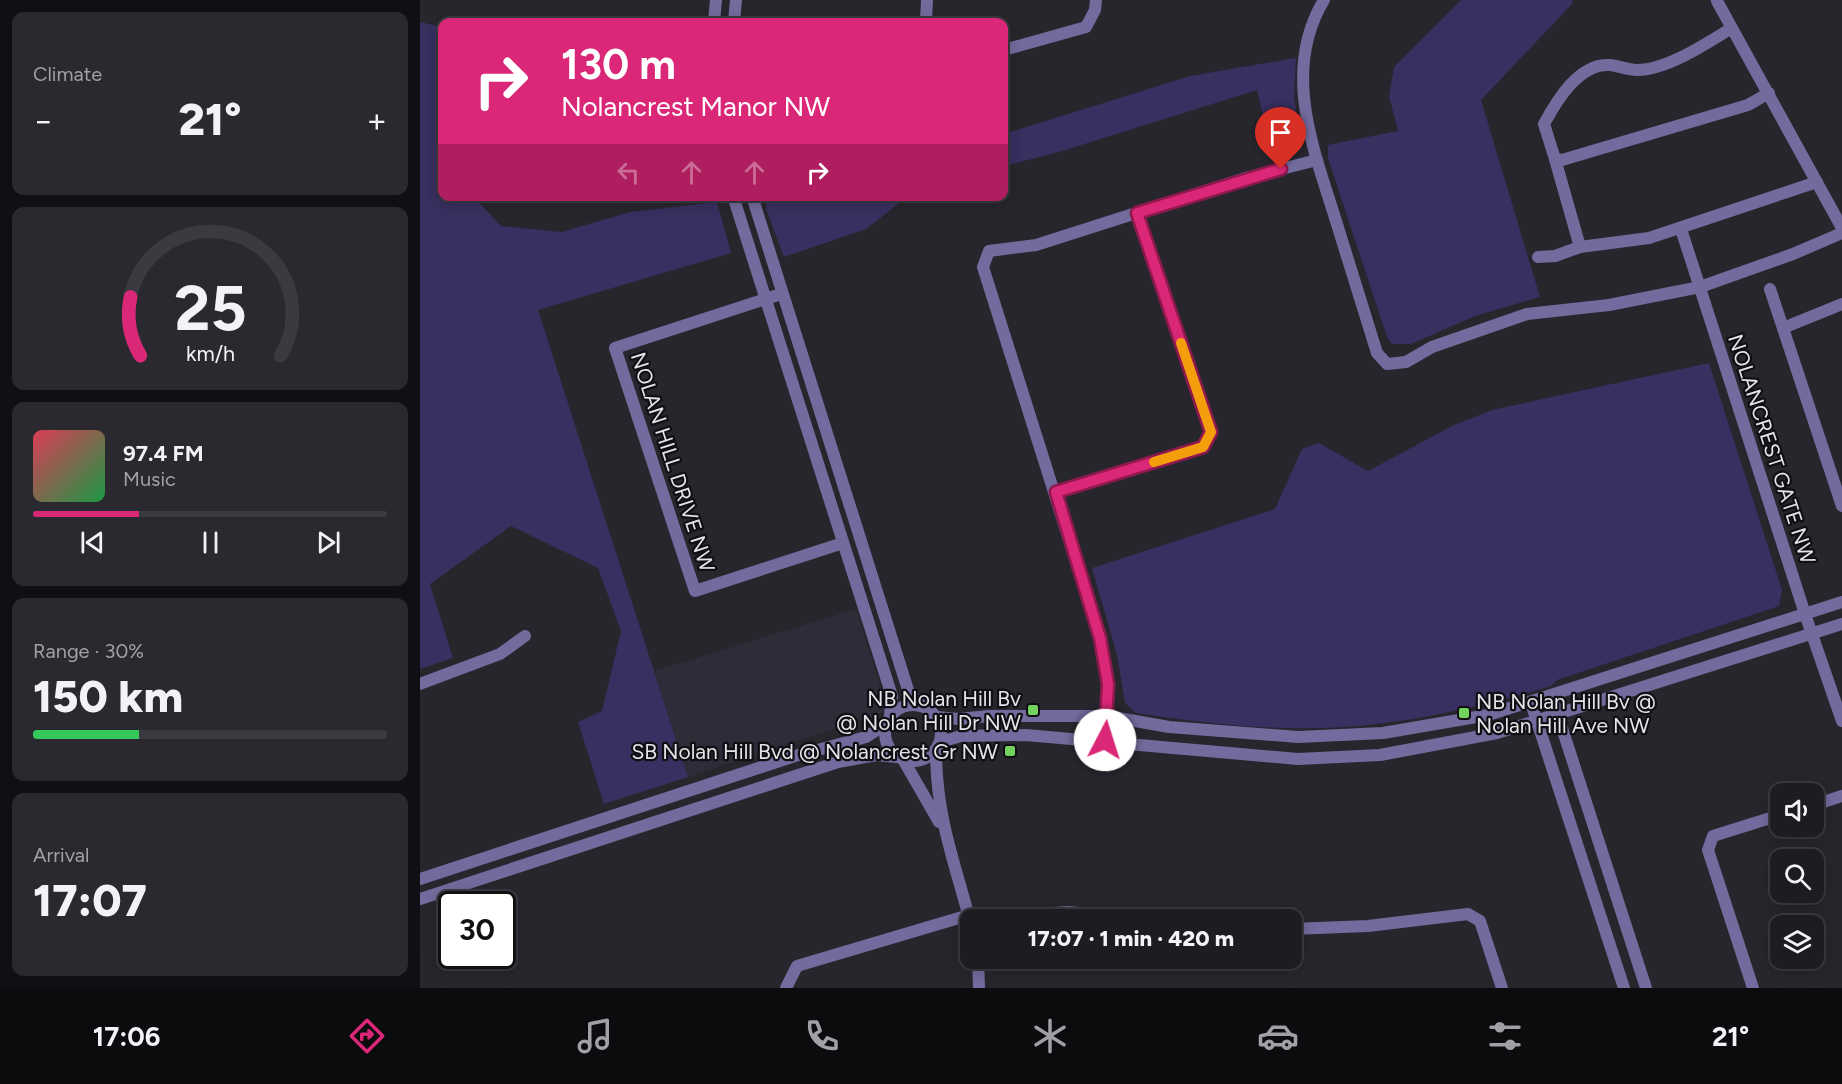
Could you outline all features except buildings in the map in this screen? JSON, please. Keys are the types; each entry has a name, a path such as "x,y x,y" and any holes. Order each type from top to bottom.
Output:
{"street":[{"path":"714,18 716,0"},
{"path":"734,18 736,0"},
{"path":"926,18 927,0"},
{"path":"1008,49 1086,27 1095,10 1096,0"},
{"path":"1324,0 1310,34 1304,63 1304,112 1377,353 1387,364 1406,362 1432,347 1527,314 1610,305 1700,287 1793,254 1842,233"},
{"path":"1717,1 1730,29 1769,93 1842,228"},
{"path":"1580,247 1544,124 1555,103 1586,69 1608,65 1637,70 1659,66 1701,47 1730,29"},
{"path":"1555,159 1562,160 1748,105 1769,93"},
{"path":"1105,740 1108,684 1100,638 1056,492 983,267 989,251 1036,245 1246,178 1317,160"},
{"path":"1538,257 1555,256 1580,247 1649,238 1817,182"},
{"path":"735,201 892,696 886,742 900,759 944,831"},
{"path":"753,201 909,693 937,717 941,725 936,785 944,831 967,909"},
{"path":"1056,492 1203,447 1211,432 1137,213"},
{"name":"NOLANCREST GATE NW","path":"1681,229 1808,624 1842,721"},
{"path":"1770,289 1842,506"},
{"name":"NOLAN HILL DRIVE NW","path":"781,294 615,348 694,591 843,543"},
{"path":"1783,328 1842,304"},
{"path":"420,899 838,762 868,756 922,761 938,746 951,738 980,734 1105,740 1310,758 1380,755 1497,733 1538,721 1808,624 1842,602"},
{"path":"868,622 885,616"},
{"path":"937,717 958,719 989,716 1107,716 1169,727 1298,737 1383,733 1488,715 1808,624 1842,624"},
{"path":"420,684 500,654 525,636"},
{"path":"1552,697 1646,988"},
{"path":"1531,703 1624,988"},
{"path":"420,879 795,756 866,737 877,733 905,706 922,706"},
{"path":"1824,802 1842,796"},
{"path":"1753,988 1708,850 1713,836 1770,818"},
{"path":"1302,929 1368,926 1468,914 1480,921 1502,988"},
{"path":"786,988 797,966 960,921"},
{"path":"978,969 979,988"}],"shaded area":[{"path":"1461,0 1572,0 1573,3 1481,100 1540,297 1475,316 1411,344 1392,344 1387,337 1328,158 1328,145 1398,131 1389,96 1394,67"},
{"path":"420,22 438,26 438,201 478,201 501,226 562,232 630,212 717,202 731,253 538,310 688,777 604,804 578,722 602,711 621,631 598,568 511,526 430,584 453,658 420,669"},
{"path":"1296,58 1294,99 1301,135 1294,151 1273,158 1257,90 1059,152 1008,165 1008,133 1190,76"},
{"path":"766,201 902,201 866,229 784,257 766,209"},
{"path":"1709,363 1782,590 1779,606 1557,680 1551,686 1421,718 1347,727 1256,727 1136,713 1125,703 1117,655 1092,568 1275,509 1302,449 1319,443 1368,471 1454,425 1492,410"},
{"path":"856,609 888,711 688,777 654,671"}],"slow traffic":[{"path":"1154,462 1203,447 1211,432 1181,343"}],"place":[{"name":"NB Nolan Hill Bv @ Nolan Hill Dr NW","path":"1033,710"},
{"name":"NB Nolan Hill Bv @ Nolan Hill Ave NW","path":"1464,713"},
{"name":"SB Nolan Hill Bvd @ Nolancrest Gr NW","path":"1010,751"}],"route":[{"path":"1105,740 1108,684 1100,638 1056,492 1203,447 1211,432 1137,213 1281,169"}]}
